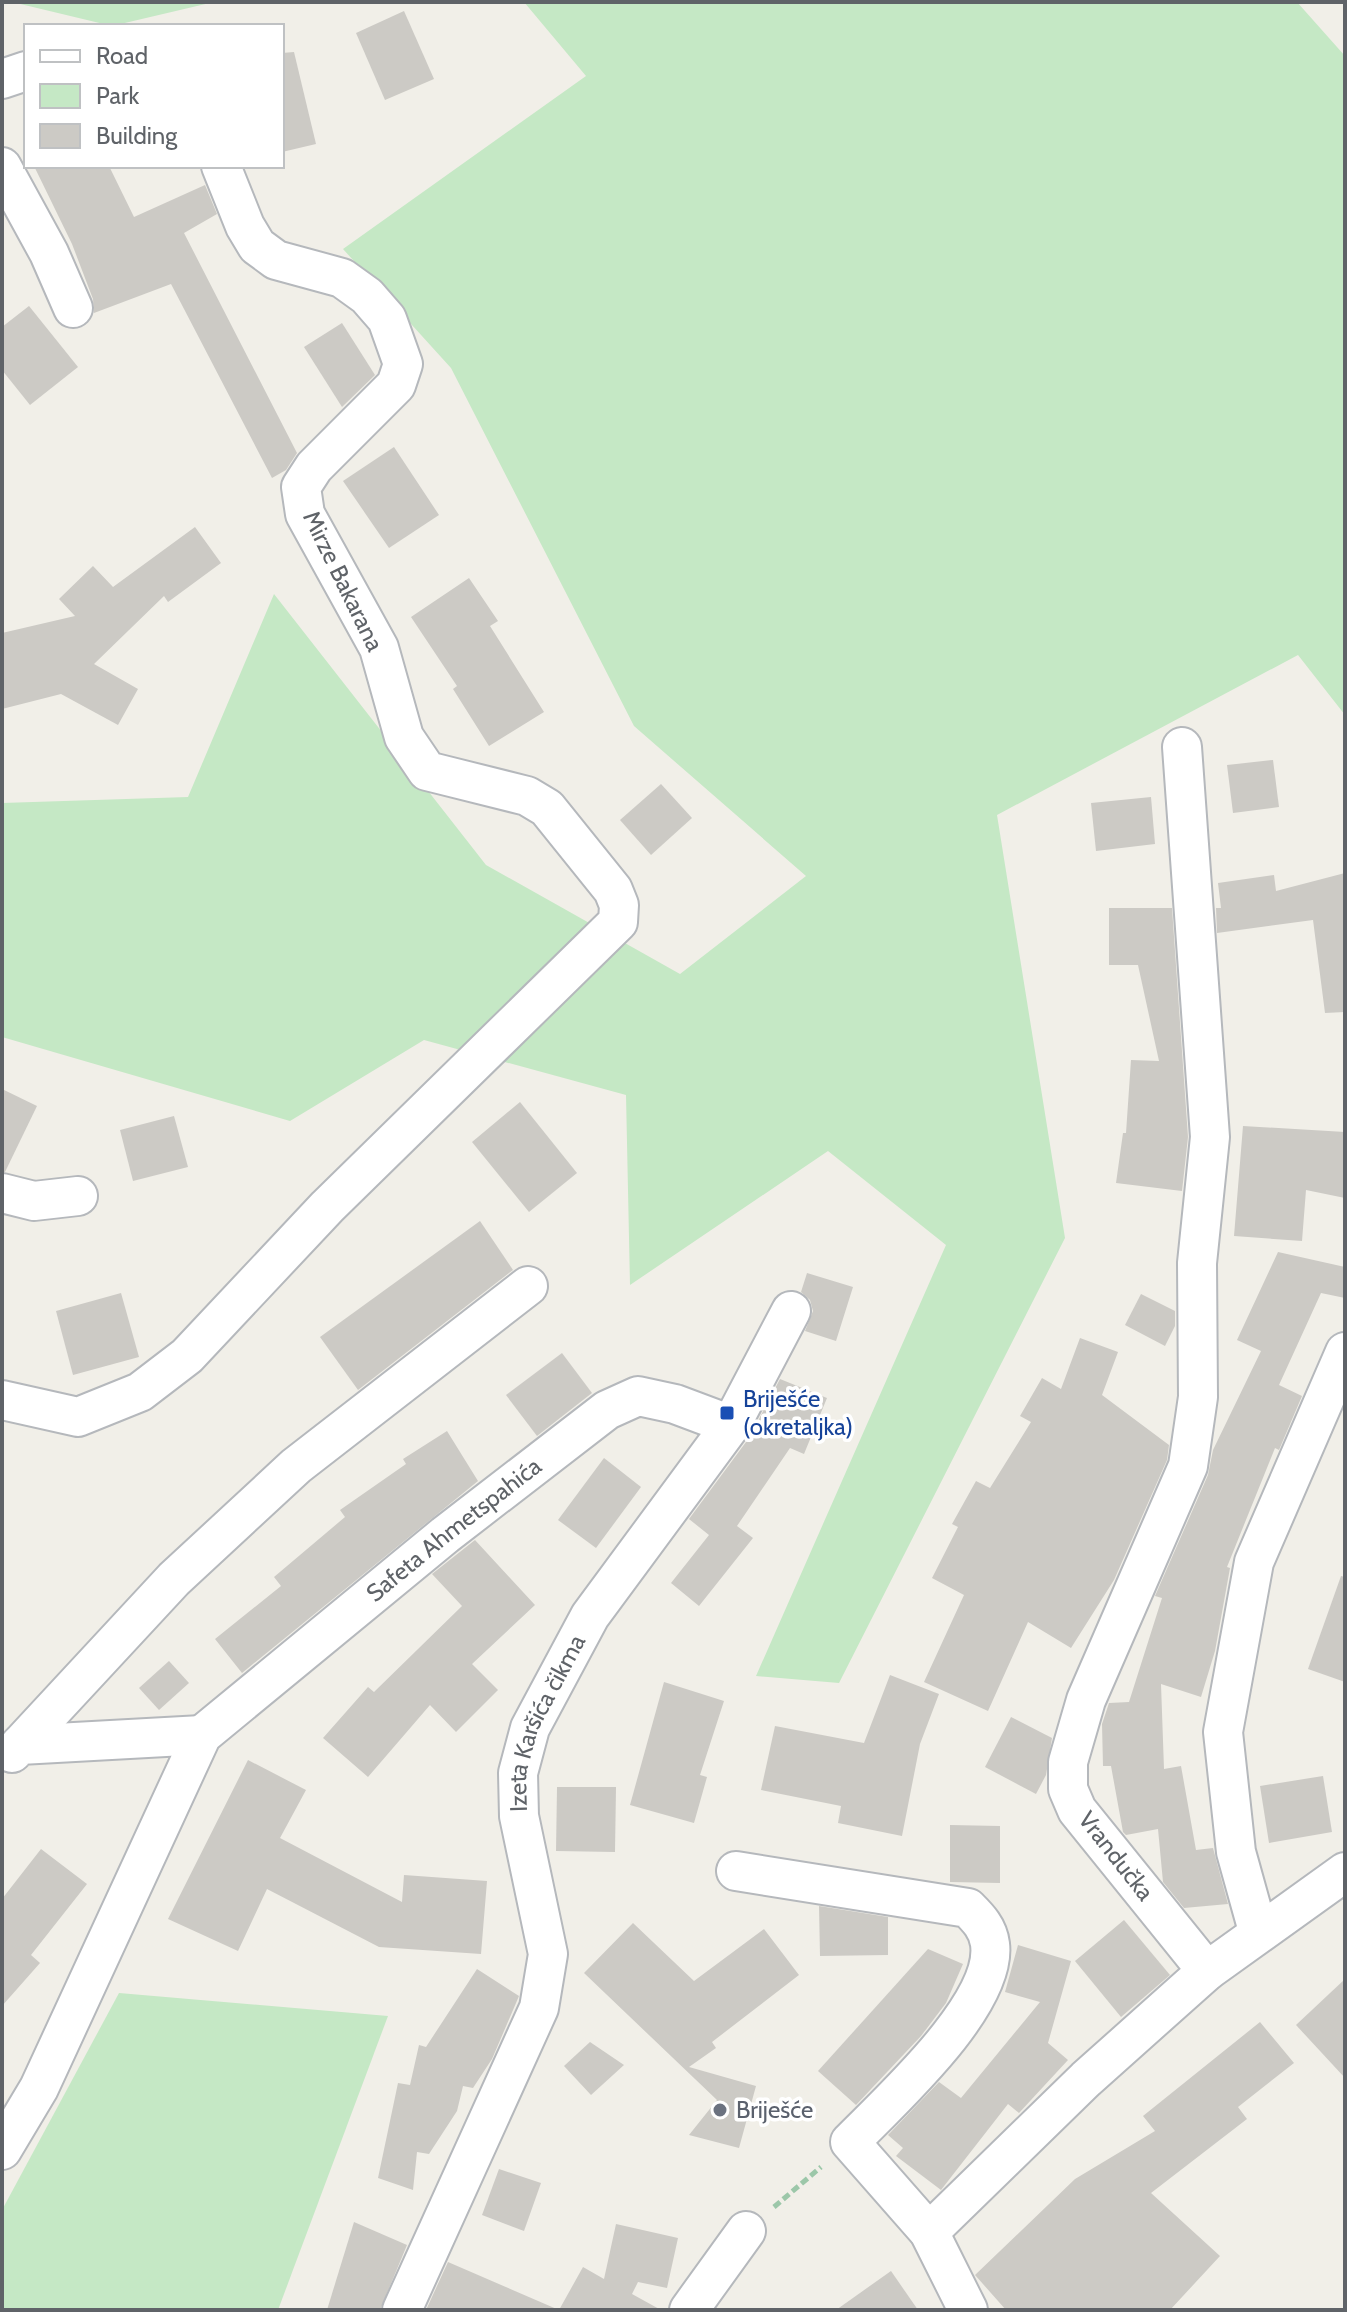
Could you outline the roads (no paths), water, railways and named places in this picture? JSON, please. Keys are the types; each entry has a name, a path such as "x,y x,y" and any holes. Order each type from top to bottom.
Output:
{"street":[{"path":"2,79 24,72"},
{"path":"2,167 49,253 73,308"},
{"name":"Mirze Bakarana","path":"2,1400 78,1417 140,1392 187,1356 327,1207 618,922 619,905 613,890 547,808 527,796 427,771 404,737 379,648 305,514 301,487 314,467 396,385 403,364 387,319 367,296 342,278 276,260 257,246 245,226 222,168"},
{"name":"Vrandučka","path":"1182,747 1210,1137 1197,1263 1198,1397 1188,1466 1086,1700 1068,1762 1068,1789 1077,1810 1207,1971"},
{"path":"2,1193 34,1201 78,1196"},
{"path":"11,1754 174,1579 296,1466 528,1286"},
{"name":"Izeta Karšića čikma","path":"402,2310 539,2008 548,1954 519,1816 518,1773 530,1728 590,1616 731,1425 791,1311"},
{"path":"1258,1931 1236,1852 1223,1732 1254,1562 1345,1352"},
{"name":"Safeta Ahmetspahića","path":"2,2150 39,2088 202,1735 445,1535 607,1410 638,1396 675,1404 731,1425"},
{"path":"11,1754 202,1735"},
{"path":"736,1871 968,1908 983,1924 991,1946 979,1994 932,2059 850,2142 929,2232 968,2310"},
{"path":"929,2232 1086,2079 1207,1971 1258,1931 1345,1872"},
{"path":"689,2310 746,2231"}],"place":[{"name":"Briješće (okretaljka)","path":"727,1413"},
{"name":"Briješće","path":"720,2110"}]}
